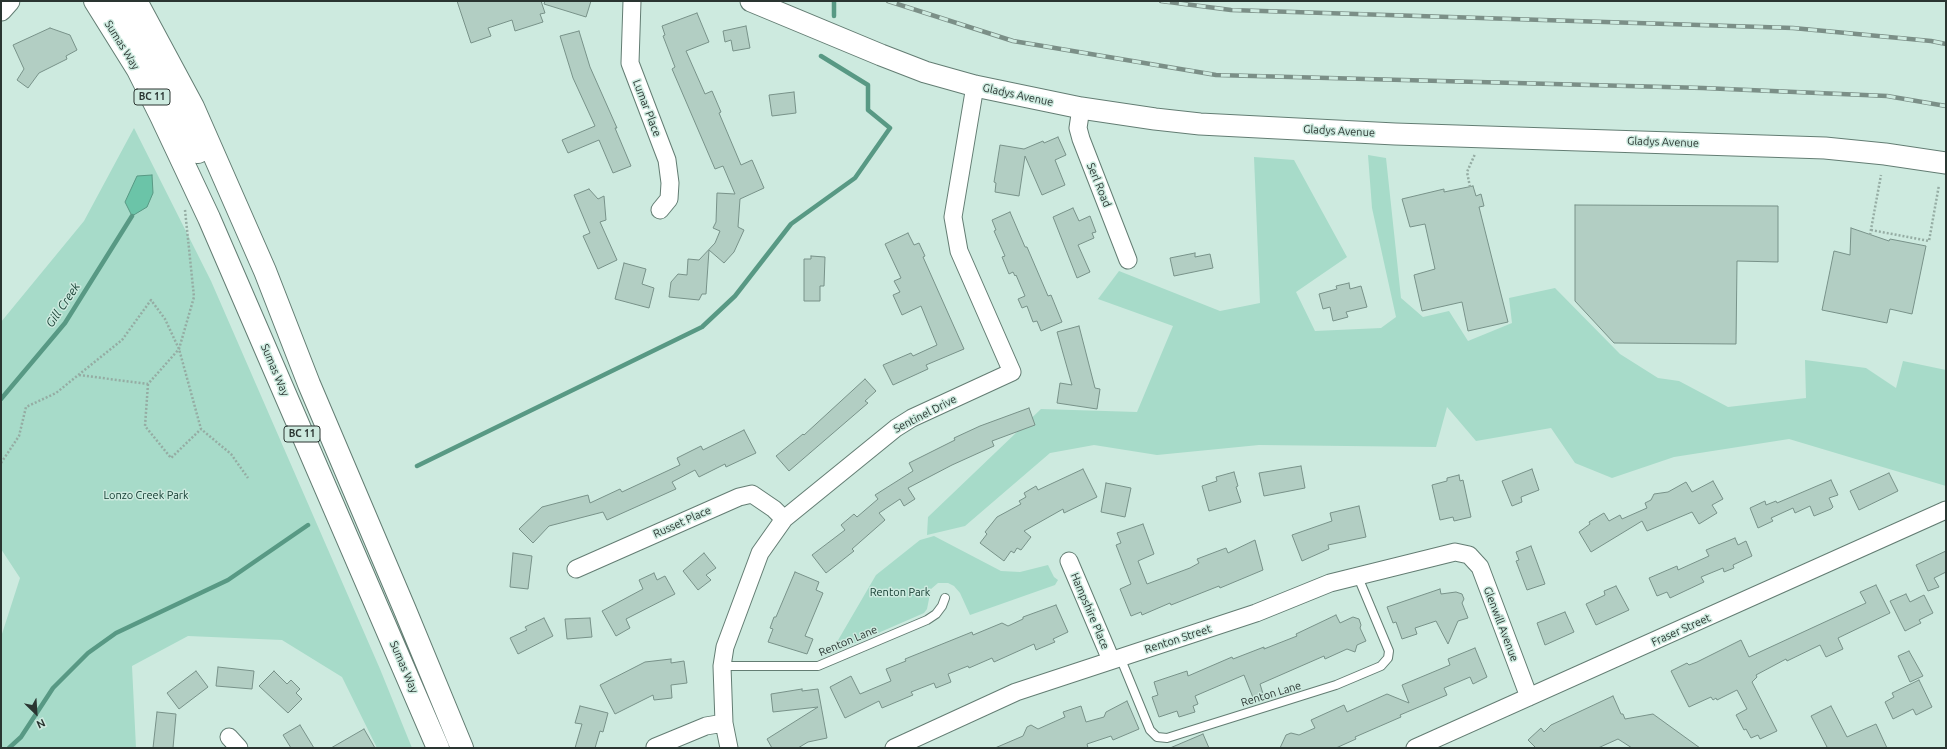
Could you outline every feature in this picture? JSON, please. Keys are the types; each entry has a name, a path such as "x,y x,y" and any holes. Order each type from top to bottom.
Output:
{"highway":[{"name":"Sumas Way","path":"95,1 138,70 162,116 209,218 438,748"},
{"path":"114,1 136,34 218,191 265,271"},
{"name":"Sumas Way","path":"140,4 193,107 265,271 462,748"},
{"path":"326,421 373,511 400,570 456,703 478,748"},
{"path":"405,670 430,748"}],"street":[{"path":"1,10 9,1"},
{"name":"Lumar Place","path":"632,1 630,63 667,160 670,183 668,199 660,210"},
{"name":"Gladys Avenue","path":"751,1 903,63 975,86 1082,108 1200,124 1474,137 1825,148 1885,154 1946,163"},
{"name":"Sentinel Drive","path":"729,748 724,723 722,666 725,647 760,553 784,519 896,428 912,418 1012,372 959,251 953,217 975,86"},
{"name":"Serl Road","path":"1082,108 1078,128 1081,139 1128,260"},
{"name":"Russet Place","path":"576,569 739,497 752,494 774,509 784,519"},
{"name":"Fraser Street","path":"1415,748 1946,510"},
{"name":"Renton Street","path":"894,748 1016,692 1256,613 1330,583 1455,552 1469,555"},
{"name":"Glenwill Avenue","path":"1469,555 1480,567 1529,697"},
{"name":"Hampshire Place","path":"1069,561 1116,659"},
{"path":"655,747 706,726 724,723"}],"lane":[{"name":"Renton Lane","path":"1116,659 1150,730 1156,737 1167,738 1336,685 1381,666 1388,658 1389,651 1358,577"},
{"name":"Renton Lane","path":"722,666 818,666 927,620 936,614 942,606 945,598"}],"path":[{"path":"1470,187 1467,172 1475,153"},
{"path":"1870,235 1881,175"},
{"path":"1871,230 1929,241 1939,185"},
{"path":"184,205 194,297 179,349 148,384 145,426 171,458 201,429"},
{"path":"1,463 19,436 26,407 56,393 122,340 151,300 165,319 179,349 201,429 231,454 248,478"},
{"path":"79,375 148,384"}],"green space":[{"name":"Lonzo Creek Park","path":"134,128 211,281 380,669 412,748 377,748 342,677 282,640 188,636 132,666 136,748 1,748 1,637 20,578 1,549 1,322 84,221"},
{"path":"1368,155 1386,158 1401,298 1423,317 1449,311 1468,341 1512,323 1509,298 1555,288 1620,354 1658,378 1679,381 1728,407 1806,398 1805,360 1866,368 1896,388 1903,361 1946,370 1946,486 1789,439 1674,457 1612,478 1575,463 1551,428 1476,441 1447,407 1436,447 1259,445 1157,455 1094,445 1050,453 965,526 927,535 928,517 1041,409 1137,412 1173,326 1098,299 1119,271 1220,311 1260,303 1254,157 1294,160 1347,257 1296,292 1315,331 1381,328 1396,317 1372,208"},
{"name":"Renton Park","path":"934,536 1001,571 1020,572 1048,565 1054,577 1058,580 1055,585 970,615 960,593 954,586 948,583 938,583 931,589 927,609 924,613 830,654 876,575 920,540"}],"shaded area":[{"path":"152,175 153,193 147,207 132,216 125,202 137,176"}],"building":[{"path":"457,1 541,1 545,13 540,14 543,22 515,31 512,20 488,28 491,36 471,43"},
{"path":"545,1 591,1 586,17 544,4"},
{"path":"697,13 709,42 686,51 705,94 712,91 721,112 719,113 741,165 752,160 764,188 740,199 738,227 744,230 734,252 724,263 709,250 706,294 702,294 699,300 669,297 671,282 678,274 687,275 688,259 699,260 715,243 720,231 713,228 716,222 717,193 735,194 723,166 715,169 672,69 675,67 663,36 665,35 662,26"},
{"path":"746,26 750,48 733,51 731,40 725,42 723,31"},
{"path":"50,28 70,35 77,50 66,56 67,59 39,73 28,88 17,80 24,69 13,45"},
{"path":"579,31 590,67 617,128 615,128 631,166 613,173 599,140 568,153 562,140 595,126 573,78 560,36"},
{"path":"794,92 796,113 772,116 769,95"},
{"path":"1058,137 1066,155 1055,160 1065,185 1042,195 1025,156 1019,196 995,192 996,183 994,182 1000,145 1024,149 1043,141 1044,143"},
{"path":"1473,186 1476,196 1481,194 1484,206 1479,207 1508,322 1468,331 1462,302 1422,311 1414,275 1435,269 1425,224 1410,227 1402,199 1444,189 1444,192"},
{"path":"589,189 598,199 604,196 606,220 600,222 617,260 598,269 583,236 590,233 574,195"},
{"path":"1575,205 1778,206 1778,262 1737,261 1736,344 1614,343 1575,301"},
{"path":"1073,208 1079,221 1090,216 1096,232 1092,233 1094,238 1078,245 1090,272 1077,278 1053,217"},
{"path":"1010,212 1048,296 1051,295 1062,322 1041,331 1037,321 1033,322 1027,306 1022,308 1018,299 1025,296 1016,275 1015,276 1013,272 1009,274 1002,257 1005,256 994,231 996,230 992,220"},
{"path":"1851,228 1889,241 1890,239 1926,246 1912,314 1890,309 1887,323 1822,310 1834,251 1850,255"},
{"path":"908,233 914,245 919,243 925,256 923,257 964,349 926,365 928,369 893,385 883,365 911,353 913,356 937,345 921,306 902,315 893,295 900,292 894,281 901,278 885,244"},
{"path":"1195,253 1195,257 1210,254 1213,268 1174,276 1170,258"},
{"path":"811,256 825,257 824,286 820,286 820,301 804,301 804,259 811,259"},
{"path":"624,263 646,269 642,284 654,288 649,308 615,299"},
{"path":"1349,283 1350,289 1361,286 1367,307 1346,312 1348,317 1333,321 1330,307 1323,309 1319,294 1337,289 1336,286"},
{"path":"1079,326 1095,388 1100,389 1097,409 1057,403 1060,383 1072,385 1057,332"},
{"path":"865,379 876,391 865,401 868,403 789,471 776,456 803,434 804,435"},
{"path":"1029,408 1035,425 992,441 994,446 952,465 908,488 915,499 904,506 900,499 879,513 885,520 852,549 854,551 826,573 812,555 845,530 841,525 854,514 857,517 878,499 875,495 913,471 909,463 955,440 954,438 980,426"},
{"path":"744,430 756,453 726,467 725,464 699,477 695,470 672,482 676,489 607,520 603,512 549,526 533,543 519,529 542,507 588,495 590,503 620,489 622,492 680,465 677,458 701,446 703,450"},
{"path":"1301,466 1305,488 1264,496 1259,473"},
{"path":"1083,469 1097,497 1064,513 1063,509 1024,531 1031,537 1021,550 1017,548 1014,553 1011,551 1004,561 980,543 987,534 985,532 997,517 1021,504 1019,501 1026,497 1024,493 1036,486 1038,490"},
{"path":"1532,469 1539,490 1521,497 1522,502 1512,506 1502,481"},
{"path":"1234,472 1238,486 1236,487 1241,502 1209,511 1202,486 1217,481 1216,477"},
{"path":"1889,473 1898,491 1859,510 1850,491"},
{"path":"1459,475 1460,481 1463,480 1471,517 1454,521 1453,517 1440,520 1432,485 1447,481 1447,478"},
{"path":"1831,480 1838,495 1829,498 1833,507 1831,509 1814,516 1810,506 1795,513 1793,508 1771,518 1773,521 1758,528 1750,508 1765,501 1766,505 1776,501 1777,503"},
{"path":"1713,481 1723,499 1712,505 1717,513 1699,524 1692,512 1647,531 1642,521 1591,552 1579,532 1590,524 1589,522 1604,513 1609,521 1620,515 1622,519 1647,508 1645,503 1651,500 1654,494 1668,492 1686,482 1692,492"},
{"path":"1106,483 1131,488 1125,517 1101,512"},
{"path":"1359,506 1366,537 1328,545 1329,549 1302,561 1292,535 1332,521 1330,513"},
{"path":"1143,524 1154,554 1138,561 1147,584 1190,568 1199,563 1197,559 1226,548 1228,553 1255,540 1263,570 1220,588 1219,586 1171,605 1170,603 1142,615 1141,612 1131,616 1120,589 1131,584 1116,545 1121,543 1117,533"},
{"path":"1735,538 1738,545 1746,541 1752,556 1733,565 1734,568 1724,572 1723,568 1701,577 1704,582 1670,598 1667,592 1657,596 1649,578 1677,566 1678,570 1709,556 1706,550"},
{"path":"1531,546 1545,584 1527,590 1516,561 1519,560 1516,552"},
{"path":"1946,551 1946,572 1934,578 1939,587 1928,591 1916,565"},
{"path":"513,553 532,556 528,589 510,587"},
{"path":"704,553 716,568 706,575 711,580 698,590 683,571"},
{"path":"795,572 819,582 816,590 823,593 805,636 813,639 807,654 768,642 773,629 770,628 774,617 776,617"},
{"path":"654,573 657,580 665,576 675,594 626,619 630,628 616,636 602,611 643,589 639,580"},
{"path":"1876,585 1890,613 1838,638 1843,649 1826,657 1820,645 1787,661 1786,659 1756,675 1757,677 1752,682 1777,731 1760,739 1758,735 1751,738 1746,729 1744,730 1736,715 1747,709 1737,690 1717,700 1716,698 1713,700 1711,697 1689,707 1671,671 1687,663 1689,665 1697,662 1741,640 1749,657 1866,603 1860,592"},
{"path":"1616,586 1629,610 1596,625 1586,604 1605,595 1604,591"},
{"path":"1440,589 1441,594 1456,592 1462,594 1464,599 1462,603 1468,618 1458,621 1448,644 1436,621 1415,628 1417,634 1402,639 1396,622 1393,623 1387,607"},
{"path":"1906,594 1910,602 1924,595 1933,613 1919,620 1921,623 1905,631 1890,601"},
{"path":"1056,605 1068,632 1053,639 1055,642 1036,650 1034,644 994,662 992,658 969,668 968,666 948,674 951,682 936,688 934,683 911,692 913,695 882,708 879,701 845,718 830,687 851,676 860,694 891,681 886,669 906,661 905,659 972,632 973,635 1002,623 1008,626 1023,619 1023,617"},
{"path":"1565,612 1574,632 1545,645 1537,623"},
{"path":"1336,615 1340,623 1353,617 1359,619 1361,625 1360,628 1366,641 1357,645 1355,652 1347,649 1325,659 1324,656 1260,684 1264,697 1254,700 1244,675 1195,696 1198,704 1193,706 1195,712 1179,717 1177,711 1159,717 1152,697 1158,695 1154,682 1187,671 1188,676 1232,657 1233,659 1264,647 1264,649 1297,636 1296,634"},
{"path":"544,618 553,636 518,654 510,638 527,630 525,627"},
{"path":"590,618 592,637 567,639 565,619"},
{"path":"1475,648 1487,677 1473,684 1470,677 1444,688 1447,695 1400,715 1401,717 1355,737 1356,739 1336,748 1280,748 1286,735 1291,733 1299,735 1315,728 1311,720 1344,705 1347,712 1387,694 1409,703 1402,685 1450,665 1448,659"},
{"path":"1909,651 1923,676 1910,682 1898,656"},
{"path":"671,659 671,663 684,661 687,683 671,685 672,698 654,700 653,695 615,714 600,685 645,662"},
{"path":"218,667 254,671 252,689 216,686"},
{"path":"196,671 208,687 179,709 167,693"},
{"path":"274,671 287,684 291,680 300,689 296,693 302,699 288,713 259,686"},
{"path":"1919,680 1932,707 1916,715 1913,709 1893,719 1885,702 1894,697 1892,693"},
{"path":"802,689 802,691 818,689 827,738 808,742 798,748 772,748 767,739 818,707 773,712 771,694"},
{"path":"1613,696 1621,714 1623,714 1625,719 1653,714 1700,748 1632,748 1618,739 1598,748 1536,748 1528,740 1541,728 1544,732 1551,725"},
{"path":"1127,701 1139,729 1113,740 1111,736 1087,744 1088,748 995,748 1023,736 1027,727 1031,725 1038,729 1065,717 1063,712 1081,706 1086,722 1104,717 1106,712"},
{"path":"580,706 608,713 603,732 600,731 595,748 575,748 582,724 575,723"},
{"path":"1831,706 1847,737 1876,724 1887,748 1825,748 1827,747 1811,716"},
{"path":"157,712 176,714 173,748 153,748"},
{"path":"300,725 314,748 291,748 283,735"},
{"path":"364,729 375,748 331,748"},
{"path":"1203,734 1209,748 1170,748"}],"waterway":[{"path":"834,1 834,16"},
{"path":"417,466 702,327 735,296 791,224 855,178 890,128 868,110 868,85 821,56"},
{"name":"Gill Creek","path":"1,399 65,323 132,216"},
{"path":"9,748 21,737 53,688 88,653 116,633 228,580 308,525"}],"railway":[{"path":"888,1 1013,41 1216,75 1703,88 1887,96 1946,106"},
{"path":"1161,1 1231,10 1793,28 1931,41 1946,44"}]}
